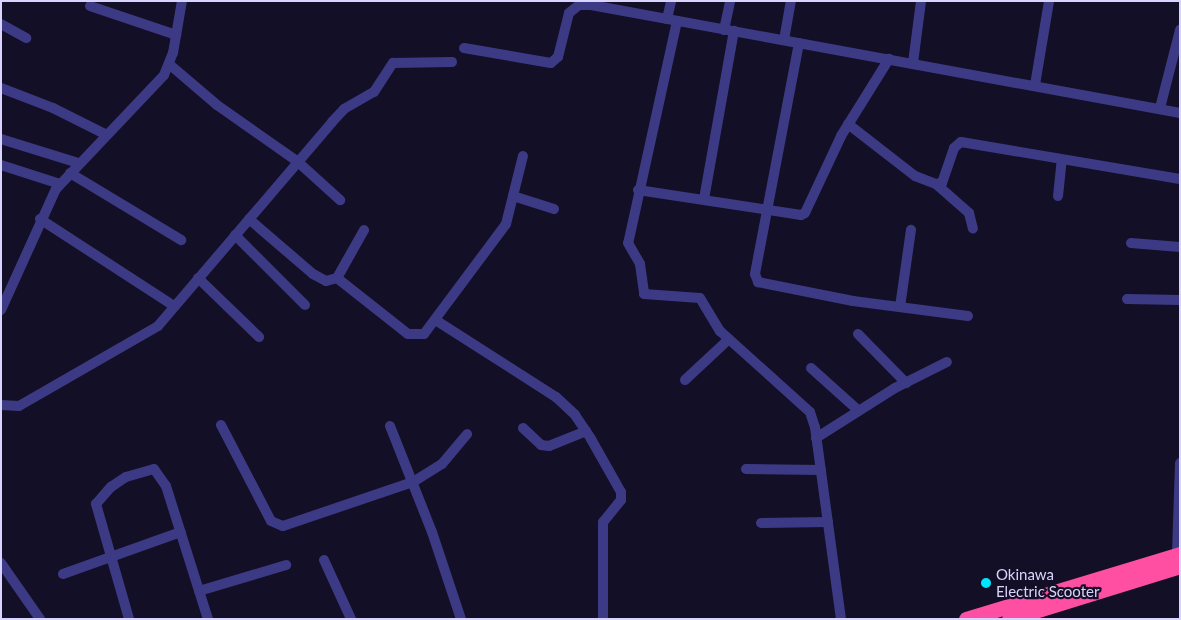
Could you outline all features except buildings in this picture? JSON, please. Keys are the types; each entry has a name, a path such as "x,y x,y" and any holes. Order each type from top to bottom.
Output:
{"highway":[{"path":"966,619 1179,558"},
{"path":"1009,619 1179,558"}],"street":[{"path":"1,310 40,219 60,184 105,134 164,74 169,64 182,1"},
{"path":"672,1 672,20 628,243 640,264 642,291 650,296 700,298 714,324 810,412 816,438 841,619"},
{"path":"704,199 729,30 730,1"},
{"path":"784,40 791,1"},
{"path":"914,63 921,1"},
{"path":"1035,85 1049,1"},
{"path":"464,48 551,63 558,57 571,4 591,5 889,58 1180,113"},
{"path":"90,6 176,35"},
{"path":"1,24 26,38"},
{"path":"1160,108 1180,30"},
{"path":"799,42 755,274 758,282 900,307 968,316"},
{"path":"638,190 768,209 793,215 805,213 848,124 889,58"},
{"path":"1,405 19,406 134,343 158,326 344,109 374,92 393,63 452,62"},
{"path":"169,64 217,105 298,162 340,200"},
{"path":"1,88 53,108 105,134"},
{"path":"848,124 915,176 936,184 969,213 973,229"},
{"path":"1,139 78,164"},
{"path":"936,184 944,179 954,148 961,142 1180,179"},
{"path":"337,278 408,334 424,334 437,321 500,234 513,196 523,156"},
{"path":"1058,196 1062,160"},
{"path":"1,165 60,184"},
{"path":"70,173 181,240"},
{"path":"513,196 554,209"},
{"path":"40,219 174,306"},
{"path":"249,219 313,274 326,281 337,278 364,230"},
{"path":"900,307 911,230"},
{"path":"235,235 305,305"},
{"path":"1131,244 1180,247"},
{"path":"198,278 258,337"},
{"path":"1127,299 1180,300"},
{"path":"437,321 556,397 575,415 586,431 621,492 618,507 607,514 602,529 603,619"},
{"path":"858,334 906,383"},
{"path":"685,380 729,339"},
{"path":"816,438 859,410 947,362"},
{"path":"811,368 859,410"},
{"path":"221,425 271,521 277,525 295,524 412,482 442,464 467,434"},
{"path":"390,426 462,619"},
{"path":"523,428 541,445 549,446 586,431"},
{"path":"1179,558 1180,463"},
{"path":"129,619 96,504 111,487 140,471 154,469 159,472 181,532 208,619"},
{"path":"746,469 820,470"},
{"path":"761,523 828,522"},
{"path":"63,574 181,532"},
{"path":"324,560 351,619"},
{"path":"1,563 40,619"},
{"path":"199,591 286,565"}],"place":[{"name":"Okinawa Electric Scooter","path":"986,583"}]}
